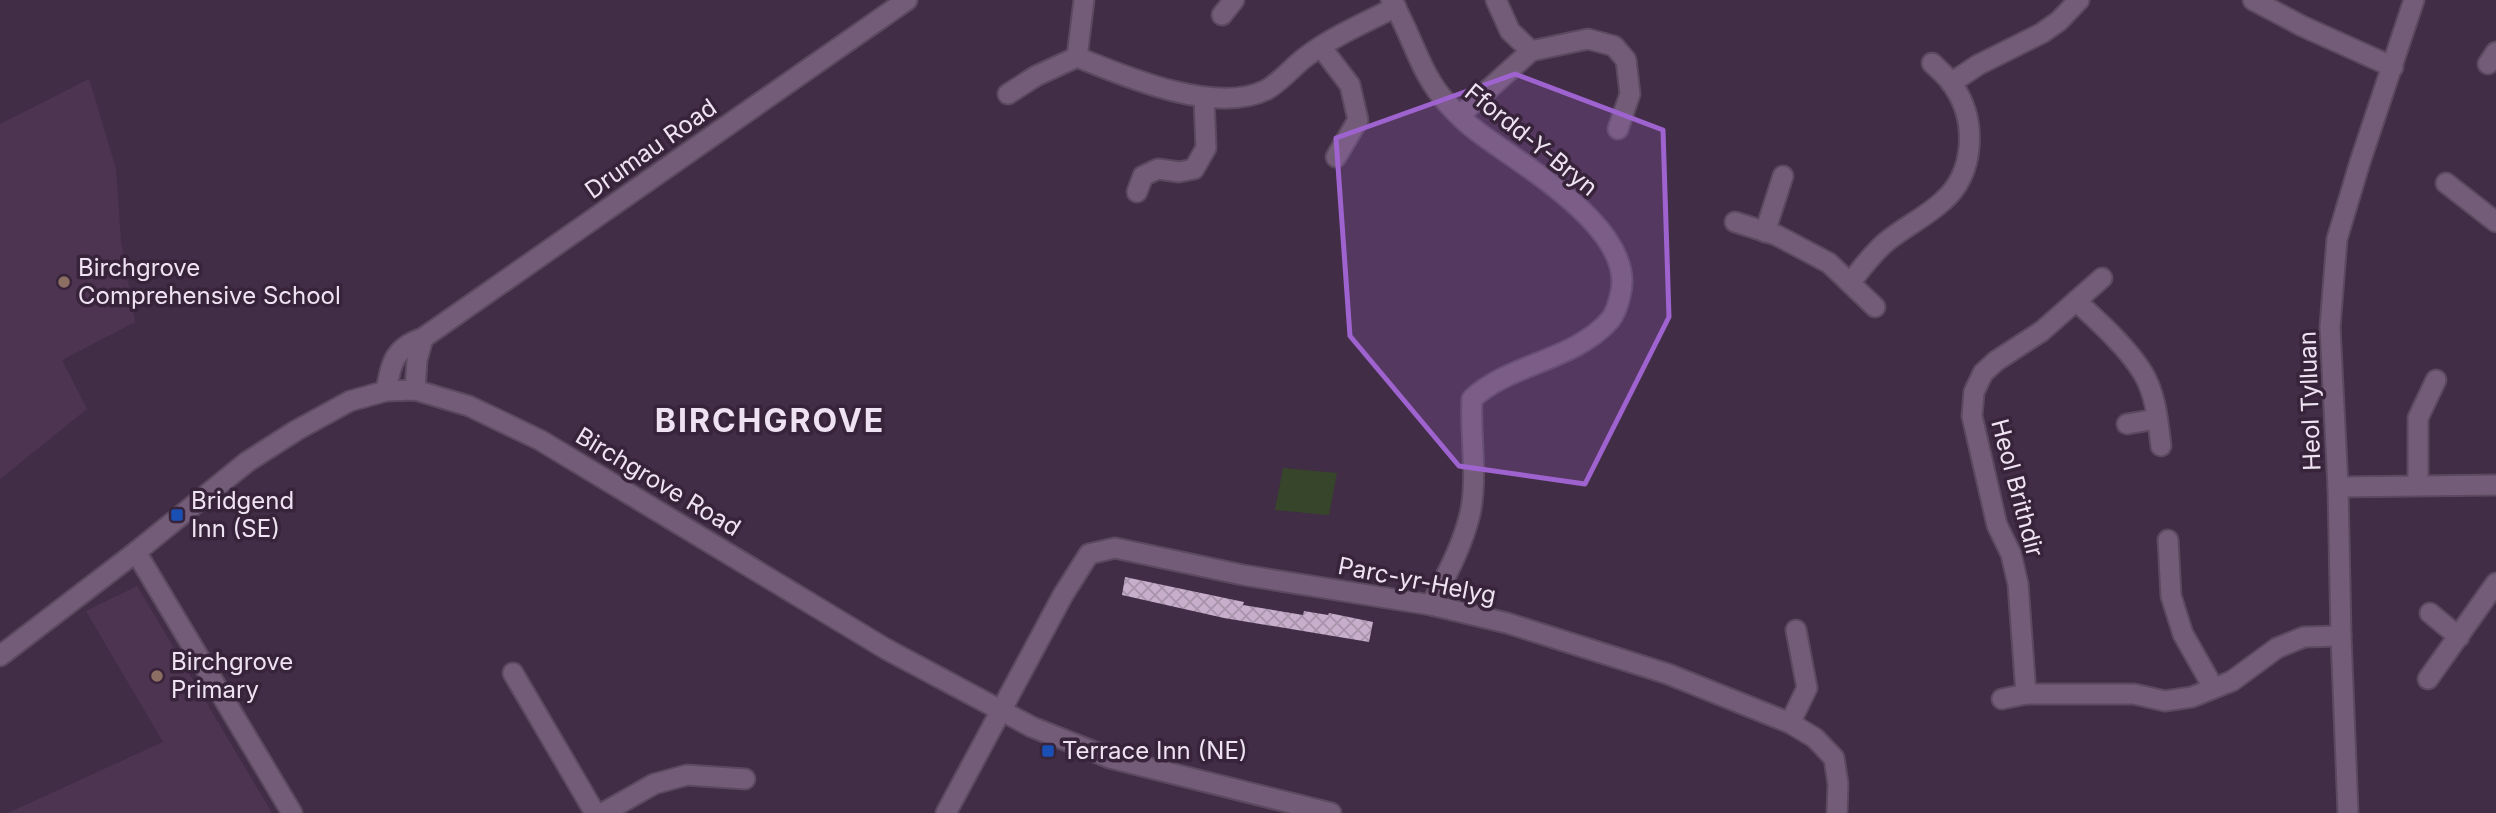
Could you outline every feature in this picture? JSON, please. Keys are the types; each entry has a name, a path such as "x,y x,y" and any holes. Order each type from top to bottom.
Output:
{"street":[{"name":"Drumau Road","path":"386,391 390,367 398,351 423,338 907,0"},
{"path":"1077,57 1084,0"},
{"path":"1496,0 1510,31 1531,51"},
{"path":"1951,83 1978,65 2042,33 2059,21 2079,0"},
{"path":"2253,0 2302,26 2393,67"},
{"name":"Heol Tylluan","path":"2348,813 2330,327 2337,239 2414,0"},
{"path":"1008,94 1036,76 1077,57 1118,74 1204,99 1239,99 1267,89 1307,56 1393,4"},
{"name":"Ffordd-Y-Bryn","path":"1393,4 1426,75 1446,102 1475,131 1569,197 1598,229 1619,261 1623,274 1623,288 1612,318 1601,329 1585,341 1485,386 1472,399 1470,513 1457,555 1431,605"},
{"path":"1460,116 1531,51 1588,39 1614,46 1626,60 1630,94 1618,129"},
{"path":"1321,47 1350,85 1358,120 1336,157"},
{"path":"1850,283 1883,245 1943,201 1958,184 1967,162 1970,136 1965,109 1951,83 1932,63"},
{"path":"1137,192 1143,176 1158,169 1179,172 1194,169 1206,148 1204,99"},
{"path":"1765,232 1783,176"},
{"path":"2446,183 2496,222"},
{"path":"1735,222 1803,248 1829,263 1875,307"},
{"name":"Heol Brithdir","path":"2026,694 2018,584 2011,554 1997,525 1972,416 1974,392 1983,373 1996,361 2042,331 2102,278"},
{"path":"2076,301 2107,329 2143,373 2156,406 2161,446"},
{"path":"415,390 417,360 423,338"},
{"path":"2418,485 2418,418 2436,380"},
{"name":"Birchgrove Road","path":"0,656 136,552 247,462 350,401 386,391 415,390 469,405 540,440 886,649 1032,727 1110,758 1331,813"},
{"path":"2127,424 2157,419"},
{"path":"2338,487 2496,485"},
{"path":"2168,540 2171,596 2183,634 2213,687"},
{"name":"Parc-yr-Helyg","path":"946,813 1063,595 1089,554 1115,548 1243,575 1431,605 1507,624 1668,674 1790,723 1815,738 1834,758 1838,784 1837,813"},
{"path":"136,552 292,813"},
{"path":"2428,679 2496,583"},
{"path":"2430,613 2459,637"},
{"path":"1790,723 1807,688 1796,630"},
{"path":"2002,699 2026,694 2134,694 2165,701 2192,697 2232,681 2277,648 2304,637 2340,636"},
{"path":"513,673 595,813"},
{"path":"603,813 654,784 687,775 745,779"}],"highlighted area":[{"path":"1515,74 1663,130 1669,317 1585,484 1459,466 1350,336 1336,138"}],"shaded area":[{"name":"Birchgrove Comprehensive School","path":"89,79 116,169 121,241 135,322 62,360 87,409 0,479 0,124"},
{"name":"Birchgrove Primary","path":"137,586 272,813 8,813 163,742 86,611"}],"green space":[{"path":"1283,468 1337,473 1329,515 1275,510"}],"building":[{"path":"1125,577 1244,602 1243,605 1303,615 1304,611 1329,613 1373,622 1369,642 1224,618 1122,595"}],"place":[{"name":"Birchgrove Comprehensive School","path":"64,282"},
{"name":"Bridgend Inn (SE)","path":"177,515"},
{"name":"Birchgrove Primary","path":"157,676"},
{"name":"Terrace Inn (NE)","path":"1048,751"}],"district":[{"name":"BIRCHGROVE","path":"770,421"}]}
